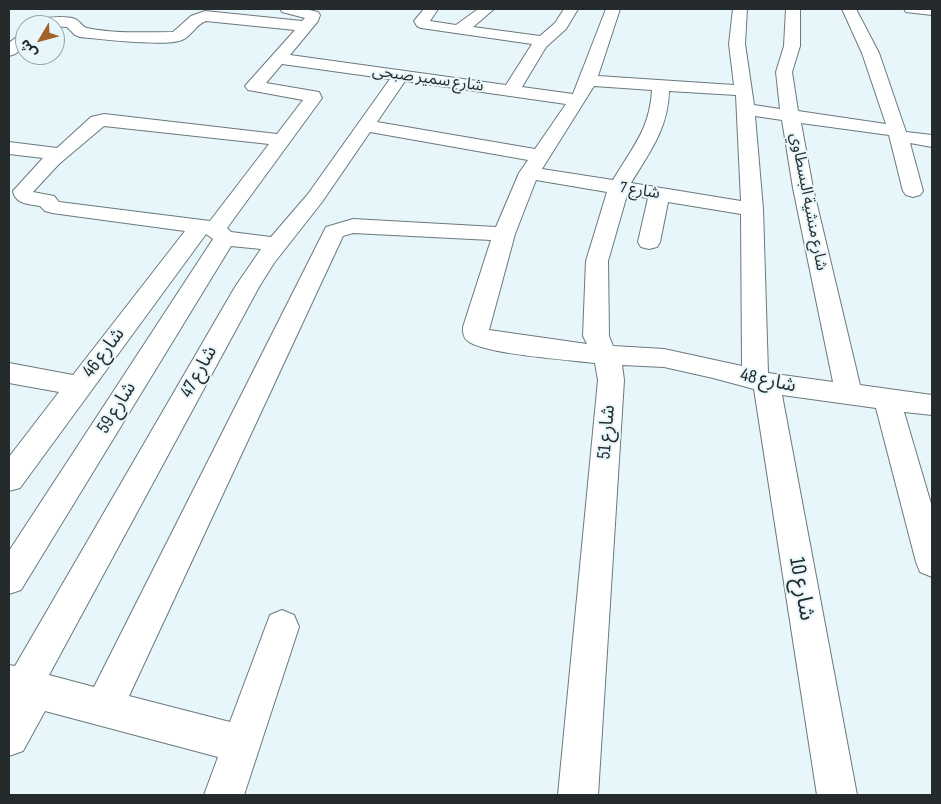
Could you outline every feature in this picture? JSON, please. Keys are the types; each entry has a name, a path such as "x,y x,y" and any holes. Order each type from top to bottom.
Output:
{"street":[{"path":"213,231 313,98 313,96 304,93 254,86 313,18 313,15 287,9"},
{"path":"430,9 422,23 543,41"},
{"path":"459,30 487,9"},
{"path":"512,91 543,41 561,26 571,9"},
{"path":"104,709 334,232 339,228 353,226 504,234 534,164 578,100 613,9"},
{"name":"شارع 10","path":"738,9 737,44 744,100 752,209 761,382 836,795"},
{"name":"شارع منشية البسطاوي","path":"793,9 792,46 784,72 803,188 849,395"},
{"path":"849,9 862,31 882,78 913,191"},
{"path":"910,9 932,11"},
{"path":"65,23 70,23 80,32 124,36 171,37 182,34 196,19 205,16 305,26"},
{"name":"شارع سمير صبحى","path":"277,58 578,100"},
{"name":"شارع 47","path":"9,737 23,687 247,287 276,244 315,198 401,75"},
{"path":"587,80 641,86 661,85 744,100 791,115 898,133 932,141"},
{"name":"شارع 51","path":"578,795 611,380 610,367 596,336 597,261 619,187 655,126 660,108 661,85"},
{"path":"276,244 213,231 54,208 47,200 28,198 23,194 26,188 52,160 96,122 104,120 282,140"},
{"name":"شارع 7","path":"366,126 534,164 619,187 752,209"},
{"path":"9,148 61,154"},
{"path":"649,242 659,194"},
{"name":"شارع 46","path":"13,466 79,386 213,231"},
{"name":"شارع 59","path":"9,578 213,231"},
{"name":"شارع 48","path":"504,234 476,327 476,335 490,341 604,355 664,358 713,368 761,382 932,405"},
{"path":"9,374 79,386"},
{"path":"887,400 932,562"},
{"path":"224,795 282,627"},
{"path":"23,687 241,744"},
{"path":"836,795 846,795"}]}
